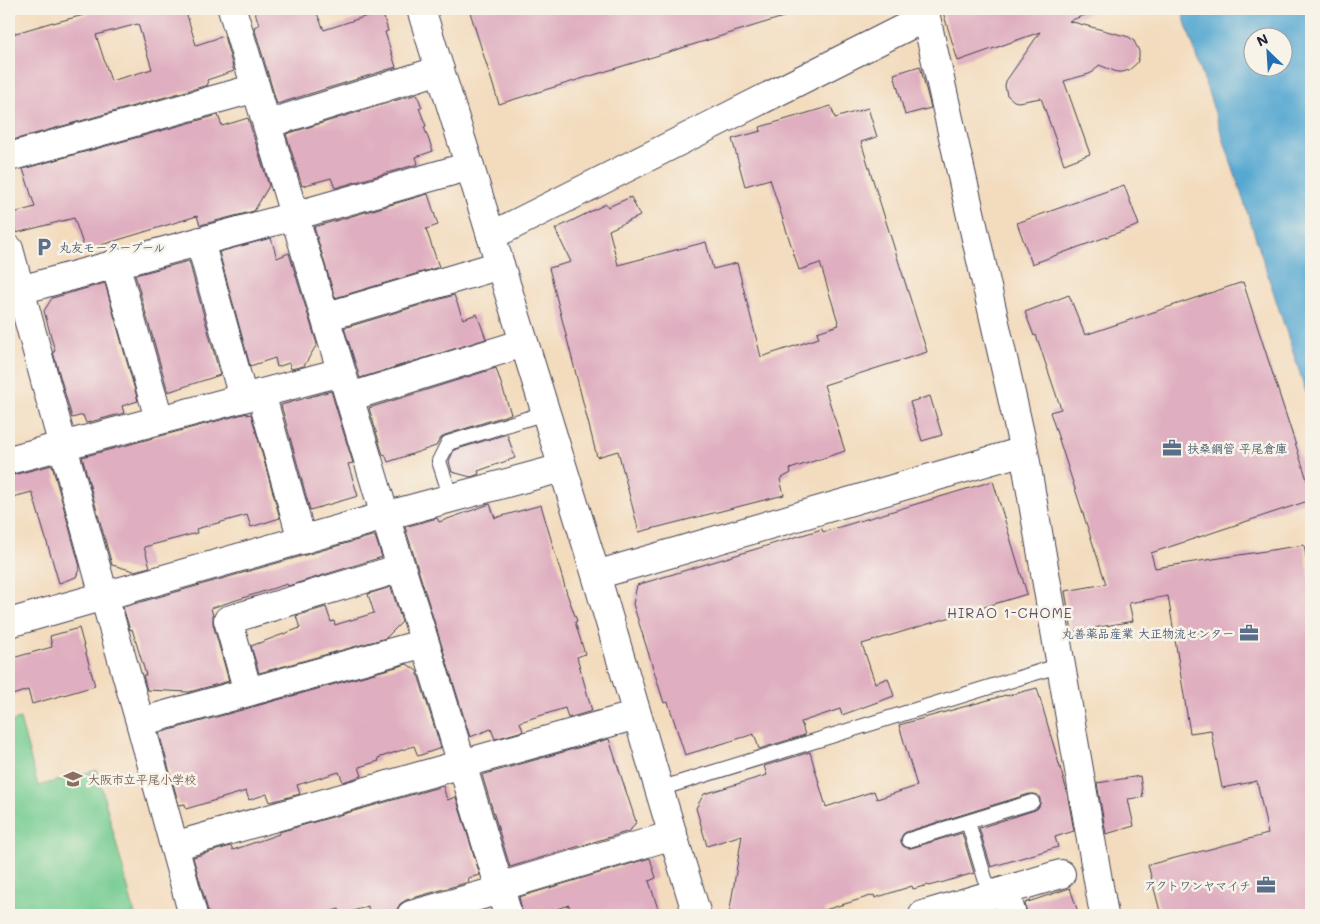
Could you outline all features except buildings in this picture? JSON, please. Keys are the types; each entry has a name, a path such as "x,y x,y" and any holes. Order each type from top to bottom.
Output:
{"street":[{"path":"232,9 504,903"},
{"path":"421,9 596,576 698,915"},
{"path":"491,236 924,13 1024,451 1104,915"},
{"path":"267,124 440,70"},
{"path":"9,157 256,88"},
{"path":"15,291 200,242 470,166"},
{"path":"200,242 302,540"},
{"path":"9,249 15,291 62,445 193,915"},
{"path":"115,264 159,419"},
{"path":"325,318 500,265"},
{"path":"350,397 524,343"},
{"path":"9,460 341,372"},
{"path":"596,576 1024,451"},
{"path":"9,623 385,516 562,468"},
{"path":"248,692 228,620 401,568"},
{"path":"140,722 425,643"},
{"path":"174,846 638,715"},
{"path":"504,903 509,884 673,835"},
{"path":"923,915 1002,901 1060,874"},
{"path":"411,915 504,903"}],"lane":[{"path":"451,498 439,460 448,443 545,413"},
{"path":"659,789 1061,665"},
{"path":"910,840 1032,802"},
{"path":"968,822 1002,901"}],"green space":[{"path":"20,719 38,786 97,770 135,915 9,915 9,722"}],"water":[{"path":"1181,9 1311,9 1311,398 1306,392"}],"place":[{"name":"丸友モータープール","path":"44,247"},
{"name":"扶桑鋼管 平尾倉庫","path":"1172,448"},
{"name":"丸善薬品産業 大正物流センター","path":"1249,633"},
{"name":"大阪市立平尾小学校","path":"73,779"},
{"name":"アクトワンヤマイチ","path":"1266,885"}],"district":[{"name":"HIRAO 1-CHOME","path":"1010,612"}]}
